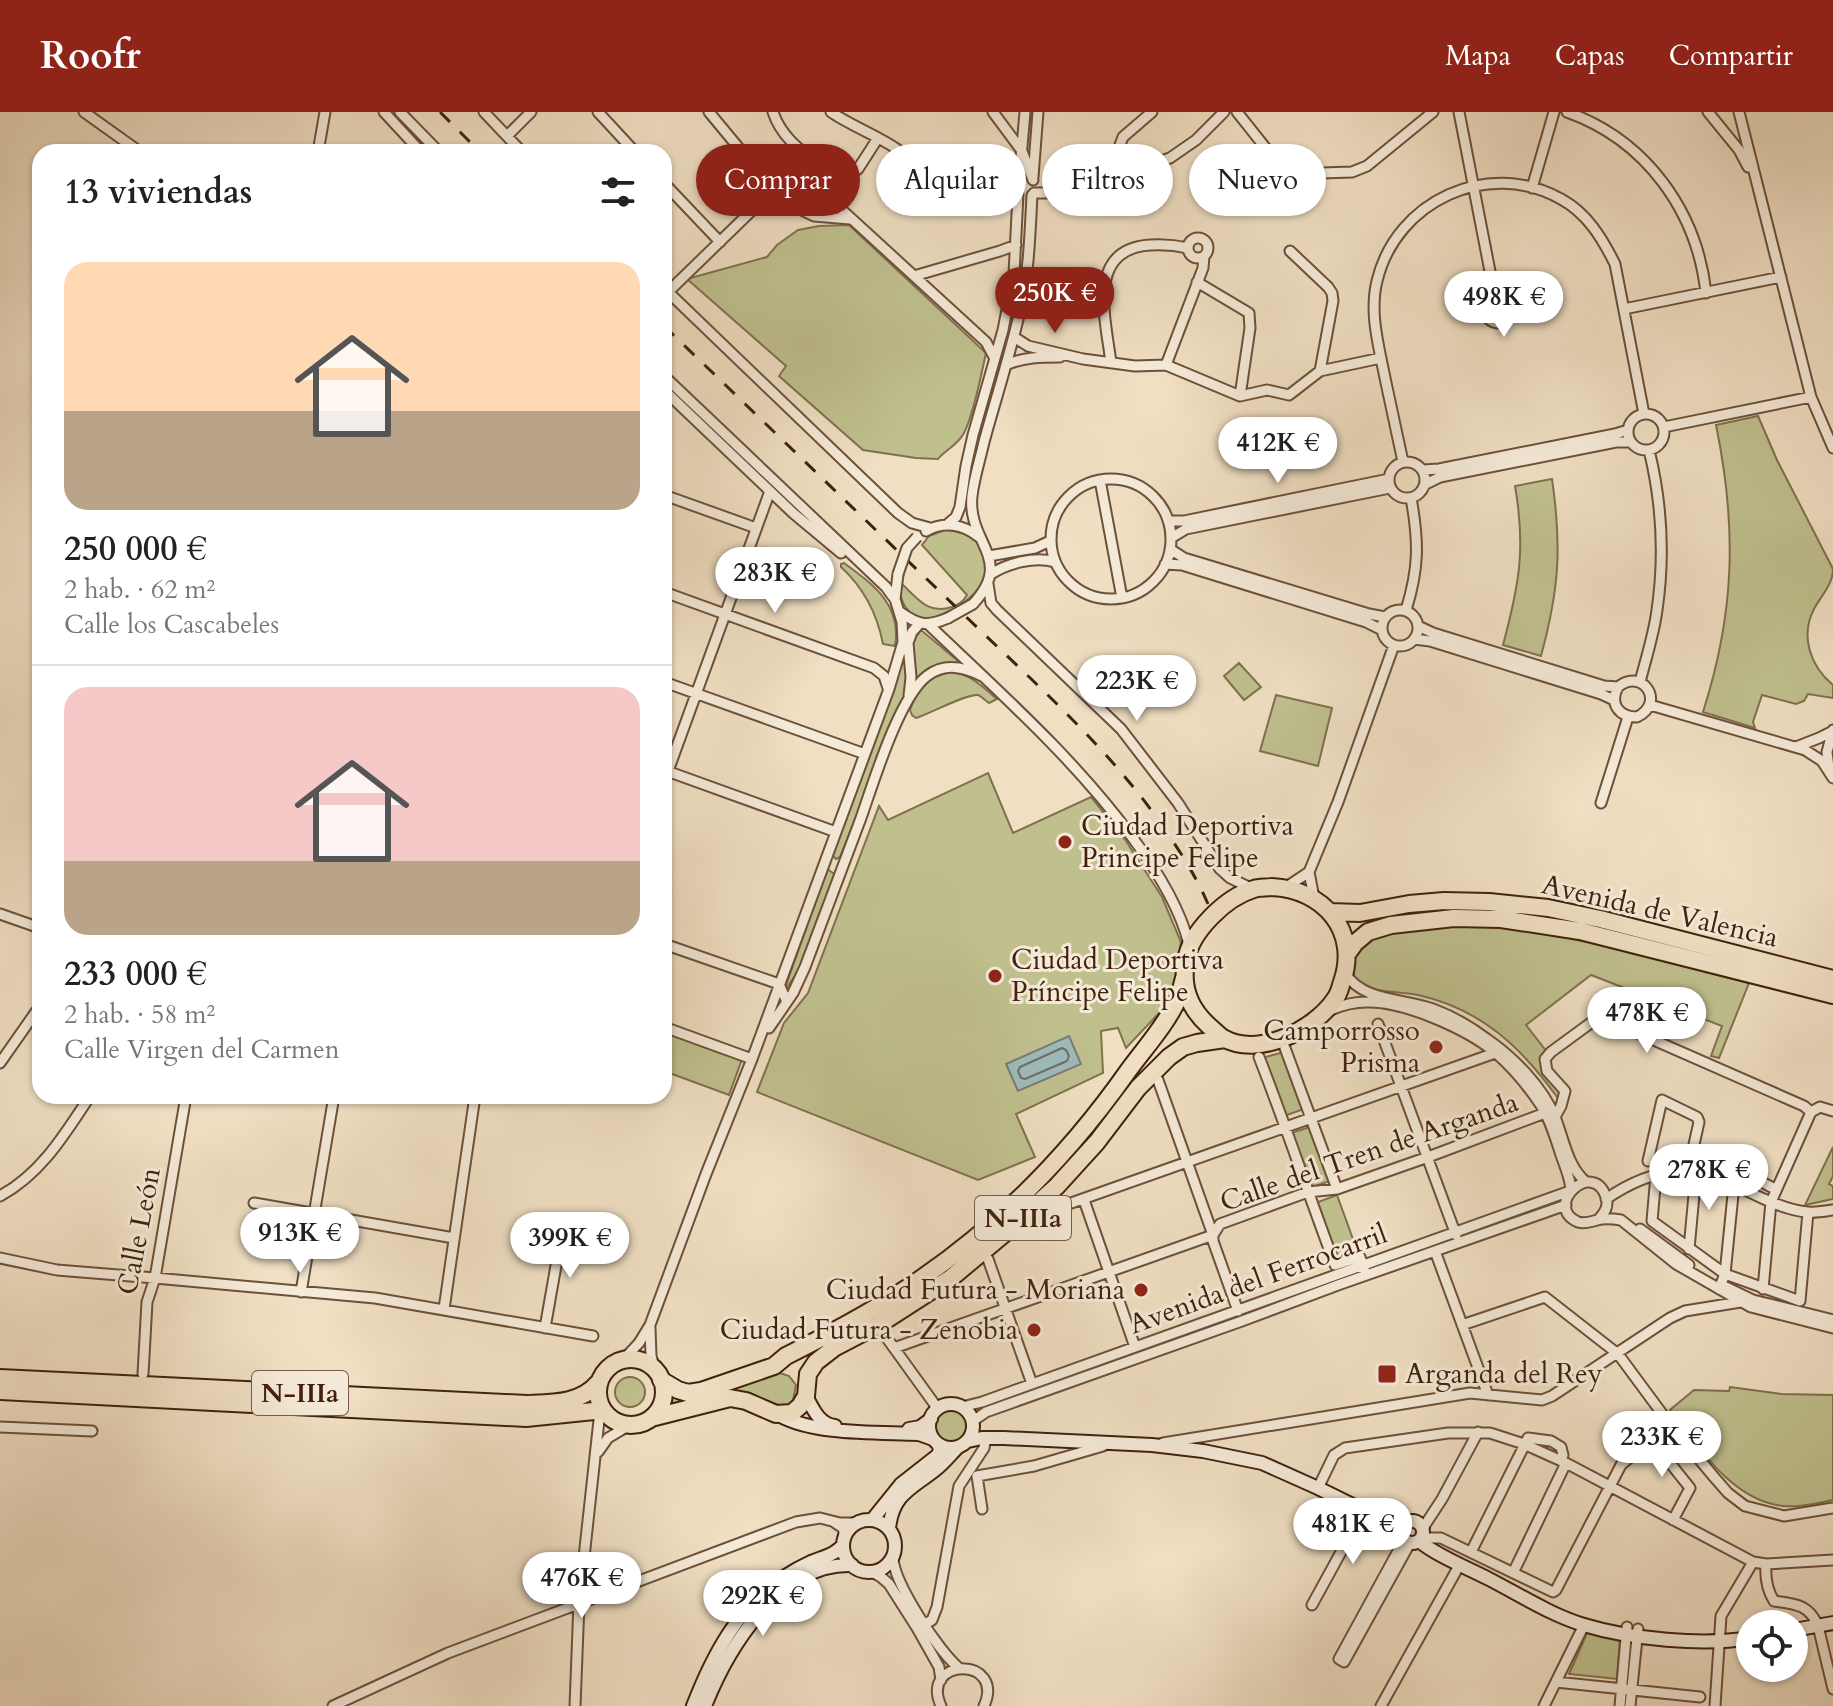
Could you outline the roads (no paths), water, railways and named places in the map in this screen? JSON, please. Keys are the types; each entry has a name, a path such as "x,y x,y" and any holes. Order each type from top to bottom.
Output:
{"highway":[{"name":"N-IIIa","path":"0,1378 527,1404 579,1398 598,1383 610,1365 624,1359 641,1360 678,1390 688,1393 774,1366 786,1356 867,1312 926,1275 980,1234 1061,1156 1106,1103 1168,1016 1178,1000 1190,946 1210,918 1253,889 1294,889 1314,898 1330,912 1341,927 1347,954 1337,997 1320,1016 1300,1031 1275,1041 1243,1044 1225,1039 1197,1043 1183,1047 1169,1057 1138,1088 1097,1142 1057,1186 1019,1222 951,1278 878,1325 825,1354 811,1370 800,1406 792,1413 776,1414"},
{"name":"Avenida de Valencia","path":"1330,912 1360,913 1444,901 1548,908 1833,979"},
{"name":"Avenida de Valencia","path":"1347,954 1368,932 1391,925 1454,918 1501,919 1580,931 1833,995"},
{"path":"1184,978 1193,1009 1225,1039"},
{"path":"774,1366 791,1366 802,1376 806,1391"},
{"path":"655,1417 663,1399 658,1375"},
{"path":"598,1383 601,1409 612,1420 628,1426 730,1398 746,1401 776,1414"},
{"name":"N-IIIa","path":"0,1391 526,1418 601,1409"}],"main road":[{"path":"806,1391 818,1417 830,1426 914,1430 952,1404 962,1407 969,1413 973,1424 991,1436 1004,1438"},
{"path":"776,1414 814,1428 919,1434 946,1448 986,1438 1111,1443 1203,1451 1262,1463 1568,1611 1632,1631"},
{"path":"872,1520 901,1484 938,1455 940,1449 930,1429 934,1414"},
{"path":"889,1528 899,1498 963,1444 973,1424"},
{"path":"693,1706 717,1653 739,1619 781,1579 834,1553 849,1529 858,1523 872,1520 889,1528 895,1551 887,1565 872,1572 863,1571 846,1557 844,1541"},
{"path":"1413,1536 1426,1547 1584,1625 1720,1641 1736,1639"},
{"path":"705,1706 731,1654 770,1603 787,1588 813,1573 831,1566 852,1565"},
{"path":"1808,1628 1833,1623"}],"street":[{"path":"84,112 129,144"},
{"path":"319,112 323,125"},
{"path":"319,144 326,112"},
{"path":"386,112 414,144"},
{"path":"400,112 431,144"},
{"path":"484,112 514,144"},
{"path":"507,136 531,112"},
{"path":"598,112 628,144"},
{"path":"709,112 738,144"},
{"path":"773,112 782,133 793,144"},
{"path":"831,112 888,144"},
{"path":"993,112 1017,144"},
{"path":"1023,144 1025,112"},
{"path":"1038,112 1021,307 972,499 972,518 989,556 991,603 1121,729 1178,803 1220,869 1230,878 1253,889"},
{"path":"1120,144 1123,137 1152,112"},
{"path":"1173,156 1196,140 1224,112"},
{"path":"1237,112 1284,171 1291,174 1352,172 1367,166 1433,112"},
{"path":"1459,112 1495,297"},
{"path":"1532,188 1554,112"},
{"path":"1567,112 1620,139 1662,179 1691,229 1706,293"},
{"path":"1708,112 1739,150 1757,189"},
{"path":"1739,112 1811,397 1833,448"},
{"path":"860,166 878,138"},
{"path":"1026,164 1033,188"},
{"path":"1026,177 1033,188"},
{"path":"1403,462 1381,358 1373,300 1377,280 1384,259 1404,227 1438,200 1473,186 1506,183 1532,188 1560,199 1595,229 1615,264 1644,414"},
{"path":"1026,194 1033,188 1042,188"},
{"path":"672,191 720,242"},
{"path":"672,285 746,216"},
{"path":"814,216 850,219"},
{"path":"847,216 986,342 994,357"},
{"path":"895,599 898,574 907,548 930,528 948,524 956,517 960,507 966,466 1011,290 1017,216"},
{"path":"1166,365 1208,247 1203,239 1190,242 1188,248 1192,256 1204,256"},
{"path":"914,276 1016,245"},
{"path":"1111,363 1104,295 1106,275 1113,263 1122,253 1135,246 1177,245 1188,248"},
{"path":"1290,251 1332,293 1320,371"},
{"path":"923,285 926,276 935,270"},
{"path":"1624,309 1781,277"},
{"path":"1197,282 1249,313 1250,328 1240,396"},
{"path":"672,296 898,513 912,523 930,528"},
{"path":"1014,337 1028,346 1083,359 1135,366 1166,365 1240,396 1267,390 1289,395 1320,371 1381,358"},
{"path":"1006,365 1039,357 1083,359"},
{"path":"624,1359 650,1325 827,857 889,689 903,642 900,612 886,587 672,384"},
{"path":"1664,427 1811,397"},
{"path":"672,398 770,491 846,556 861,563"},
{"path":"1426,484 1423,470 1411,462 1396,465 1391,471 1390,483 1395,494 1411,498 1418,496 1426,484 1440,477 1528,459 1616,442 1631,442 1643,450 1649,450 1662,441 1664,427 1658,418 1651,415 1637,417 1628,430 1631,442"},
{"path":"1423,470 1628,430"},
{"path":"1640,682 1657,611 1663,539 1658,484 1649,450"},
{"path":"1100,480 1122,598"},
{"path":"1100,480 1133,483 1160,505 1168,521 1170,543 1165,564 1152,583 1122,598 1106,599 1084,593 1066,579 1055,562 1050,541 1054,518 1066,498 1084,485 1100,480"},
{"path":"1168,521 1184,521 1390,483"},
{"path":"1170,543 1186,529 1390,483"},
{"path":"672,756 770,491"},
{"path":"672,498 756,528"},
{"path":"1406,610 1418,542 1411,498"},
{"path":"948,524 972,532 981,539"},
{"path":"989,556 1035,548 1050,541"},
{"path":"1170,543 1184,558 1385,617"},
{"path":"908,699 911,677 908,643 912,632 973,604 1000,568 1038,559 1055,562"},
{"path":"1165,564 1182,565 1366,622 1382,630 1394,645 1408,644 1414,639 1418,626"},
{"path":"672,595 874,668 884,676 889,689"},
{"path":"1382,630 1385,617 1391,612 1406,610 1413,615 1418,626 1433,633 1604,686 1618,687"},
{"path":"900,612 924,624 984,677 1087,779 1148,858 1166,887 1190,946"},
{"path":"1414,639 1430,641 1614,700"},
{"path":"1314,898 1309,872 1338,802 1394,645"},
{"path":"874,668 886,668 897,662"},
{"path":"752,1059 773,1020 793,993 805,967 890,739 908,699 918,683 941,668 963,667 984,677"},
{"path":"1624,682 1640,682 1650,693 1650,705 1643,714 1628,717 1617,710 1614,693 1624,682"},
{"path":"672,685 865,754"},
{"path":"1650,705 1795,747 1814,755 1831,775"},
{"path":"1601,803 1628,717"},
{"path":"1795,747 1833,730"},
{"path":"1831,775 1827,752 1833,730"},
{"path":"672,773 836,832"},
{"path":"827,857 833,865 843,864"},
{"path":"1285,888 1309,872"},
{"path":"0,914 32,925"},
{"path":"672,947 779,984 787,1002"},
{"path":"1345,973 1357,987 1375,995 1434,1009 1500,1048 1531,1080 1580,1177 1599,1187 1607,1200 1680,1260 1753,1300 1833,1320"},
{"path":"1320,1016 1344,1005 1366,1002 1401,1007 1455,1028 1495,1053 1550,1115 1568,1173 1570,1190 1566,1205 1572,1218 1585,1223 1599,1219 1621,1220 1676,1264 1722,1282 1763,1289 1800,1301 1808,1212"},
{"path":"0,1063 32,1017"},
{"path":"1550,1115 1561,1106 1565,1091 1547,1071 1545,1059 1592,1022 1608,1020 1804,1106 1811,1112"},
{"path":"1378,1024 1459,1243"},
{"path":"672,1030 752,1059"},
{"path":"1285,1048 1337,1189"},
{"path":"1019,1222 1400,1084 1495,1053"},
{"path":"1259,1057 1335,1265 1360,1257 1365,1270"},
{"path":"1158,1080 1238,1311"},
{"path":"1648,1161 1662,1100 1697,1117 1695,1153 1735,1168 1775,1189"},
{"path":"0,1196 17,1187 58,1145 85,1104"},
{"name":"Calle León","path":"143,1374 147,1302 155,1278 185,1104"},
{"path":"301,1292 333,1104"},
{"path":"444,1309 474,1104"},
{"path":"1763,1289 1771,1202 1775,1189 1811,1112 1820,1107 1833,1111"},
{"name":"Calle del Tren de Arganda","path":"894,1348 1213,1235 1220,1224 1308,1192 1337,1189 1550,1115"},
{"path":"1599,1219 1607,1200 1621,1188 1656,1175 1680,1171 1734,1185 1771,1202 1808,1212 1833,1210"},
{"path":"1689,1249 1696,1173"},
{"path":"1656,1175 1652,1221 1689,1249 1741,1302 1833,1328"},
{"path":"1570,1190 1586,1182"},
{"path":"1722,1282 1734,1185"},
{"name":"Avenida del Ferrocarril","path":"973,1424 986,1412 1570,1190"},
{"path":"1084,1200 1135,1347"},
{"path":"254,1203 454,1238"},
{"name":"Avenida del Ferrocarril","path":"962,1407 1238,1311 1435,1251 1566,1205"},
{"path":"545,1328 563,1226"},
{"path":"1435,1251 1488,1395"},
{"path":"0,1258 57,1270 375,1298 593,1336"},
{"path":"988,1259 1032,1384"},
{"path":"1462,1325 1545,1297 1618,1354 1669,1423 1721,1485 1745,1506 1784,1516 1833,1508"},
{"path":"1152,1445 1470,1393 1542,1400 1670,1318 1685,1311 1753,1300"},
{"path":"650,1325 651,1356 658,1375"},
{"path":"881,1330 934,1414"},
{"path":"575,1706 579,1603 601,1409"},
{"path":"1413,1536 1441,1538 1549,1591 1556,1590 1621,1465 1669,1423"},
{"path":"595,1459 608,1438 628,1426"},
{"path":"0,1427 92,1431"},
{"path":"1413,1536 1344,1662 1339,1659 1413,1536 1442,1499 1478,1432"},
{"path":"1318,1488 1334,1455 1345,1448 1448,1433 1490,1433 1563,1462 1753,1562 1833,1560"},
{"path":"1203,1451 1207,1441 1218,1434"},
{"path":"925,1624 932,1620 937,1607 959,1486 984,1448 986,1438"},
{"path":"1651,1439 1690,1488 1673,1520"},
{"path":"982,1509 977,1476 1034,1466 1111,1443"},
{"path":"1471,1552 1524,1444"},
{"path":"1513,1573 1563,1462"},
{"path":"1312,1605 1364,1510"},
{"path":"333,1706 448,1653 796,1522 820,1518 858,1523"},
{"path":"834,1522 843,1528 844,1541"},
{"path":"893,1558 896,1576 943,1651 959,1668"},
{"path":"1715,1706 1721,1616 1753,1562"},
{"path":"1381,1706 1460,1564"},
{"path":"1766,1564 1768,1589 1774,1601 1801,1606 1814,1616 1833,1689"},
{"path":"872,1572 889,1584 939,1667 941,1680"},
{"path":"1544,1706 1584,1625"},
{"path":"1630,1706 1627,1690 1632,1631"},
{"path":"941,1706 937,1689 941,1680 945,1674 959,1668 978,1672 985,1680 988,1699 984,1706"},
{"path":"1556,1682 1700,1697"},
{"path":"1620,1706 1627,1690"}],"water":[{"path":"1069,1036 1081,1064 1018,1091 1006,1064"}],"railway":[{"path":"440,112 472,144"},
{"path":"672,334 1099,747 1150,808 1192,871 1208,904"}],"place":[{"name":"Ciudad Deportiva Principe Felipe","path":"1065,842"},
{"name":"Ciudad Deportiva Príncipe Felipe","path":"995,976"},
{"name":"Camporrosso Prisma","path":"1436,1047"},
{"name":"Ciudad Futura - Moriana","path":"1141,1290"},
{"name":"Ciudad Futura - Zenobia","path":"1034,1330"},
{"name":"Arganda del Rey","path":"1387,1374"}]}
